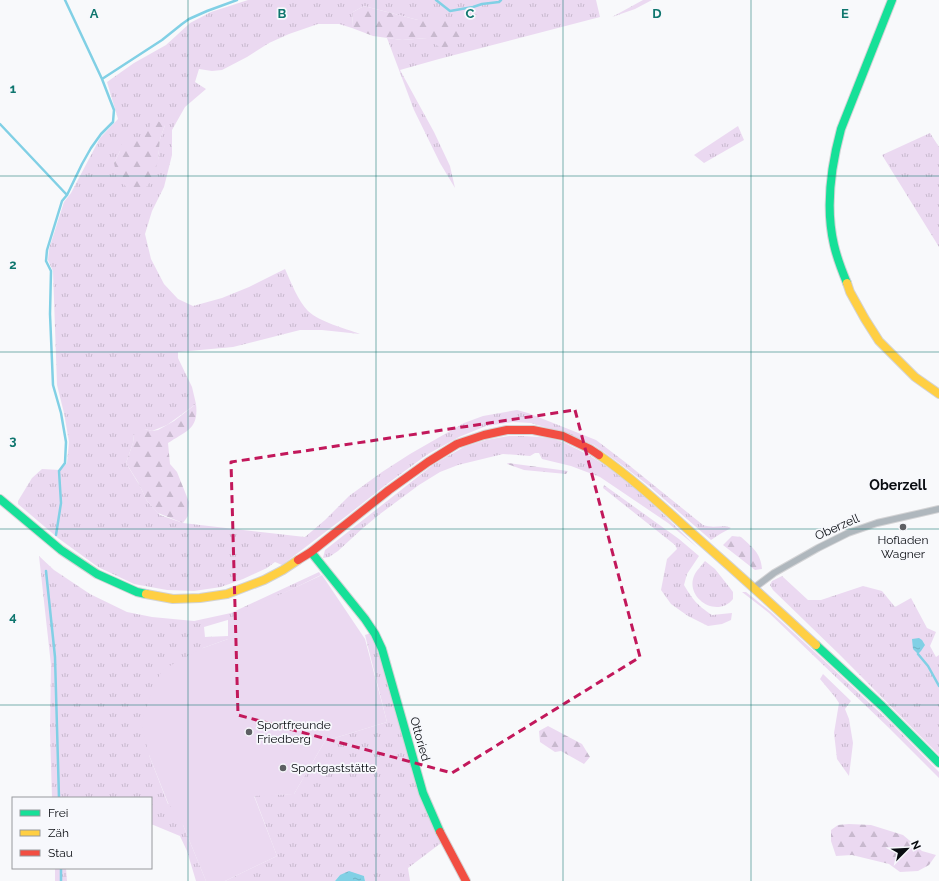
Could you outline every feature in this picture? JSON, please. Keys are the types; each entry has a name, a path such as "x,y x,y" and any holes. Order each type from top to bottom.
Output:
{"main road":[{"path":"892,0 841,129 835,151 831,178 830,219 834,244 842,271 850,292 865,319 879,341 915,377 939,394"},
{"path":"0,499 61,550 97,574 137,592 173,598 200,598 227,594 264,580 283,570 311,552 389,490 428,462 457,444 484,435 507,430 533,430 563,436 590,448 618,468 754,588 882,706 939,763"},
{"name":"Ottoried","path":"311,552 354,604 375,634 382,649 390,675 423,793 466,881"}],"street":[{"name":"Oberzell","path":"754,588 774,573 848,533 876,523 939,509"}],"highlighted area":[{"path":"575,410 640,657 452,773 238,715 231,462"}],"green space":[{"path":"248,0 596,0 600,17 400,70 434,132 450,166 455,188 440,163 414,110 387,38 402,40 427,38 453,20 418,20 364,6 353,12 352,28 339,24 318,24 269,43 222,70 212,71 199,69 195,82 206,89 185,107 172,130 172,155 164,187 152,211 145,234 151,259 164,284 178,299 193,306 222,298 249,287 285,269 298,297 308,311 326,322 360,334 322,330 300,330 233,347 178,352 178,358 192,387 196,404 167,425 152,431 145,429 134,435 133,443 126,463 147,501 160,515 183,523 305,537 349,496 410,454 464,423 483,416 517,410 596,440 703,525 711,527 724,526 731,528 711,540 649,486 594,445 565,433 531,423 513,422 486,426 459,437 428,454 282,565 275,562 267,568 221,587 194,591 167,590 134,584 98,567 58,538 18,504 18,501 32,478 42,469 60,470 67,463 69,442 57,385 53,271 48,260 49,249 64,202 71,193 100,138 118,119 107,82 134,63 166,45 190,23 211,12","holes":["165,125 160,139 158,160 114,163 120,151 135,137 144,137"]},
{"path":"643,0 652,0 635,9 612,17"},
{"path":"364,6 418,20 453,20 467,39 442,49 427,38 402,40 373,36 352,28 353,12"},
{"path":"154,119 165,125 160,139 158,160 153,178 144,190 128,189 117,176 114,163 120,151 123,137 144,137"},
{"path":"738,126 744,140 704,163 694,155"},
{"path":"930,133 939,147 939,247 882,155"},
{"path":"196,404 195,419 193,424 186,432 168,443 170,464 177,472 189,502 188,516 183,523 158,513 147,501 138,482 126,463 133,443 134,435 137,430 158,430 174,421"},
{"path":"509,436 554,439 594,458 626,481 656,507 698,548 668,523 600,477 571,466 542,459 539,453 535,453 530,456 503,454 458,465 440,472 419,485 380,514 338,551 329,557 323,558 325,550 434,464 464,447 486,440"},
{"path":"507,464 568,471 566,474 524,470"},
{"path":"604,485 679,539 699,556 687,574 684,585 696,602 712,615 732,613 731,620 722,624 708,626 688,616 671,604 661,590 667,559 677,549 675,545 603,488"},
{"path":"732,536 741,537 752,547 758,554 762,569 755,570 723,545"},
{"path":"39,556 54,570 90,594 127,612 152,617 194,621 231,613 319,572 321,575 231,619 204,627 205,637 228,636 228,639 203,648 149,755 168,804 202,792 182,818 183,825 206,881 196,881 187,851 180,836 152,824 152,797 52,797 50,731 51,665"},
{"path":"705,561 715,569 733,592 733,599 726,605 719,607 711,606 704,603 694,592 692,584 694,576"},
{"name":"Sportfreunde Friedberg","path":"322,575 365,639 387,722 325,741 294,794 254,796 277,856 225,881 206,881 183,825 168,803 149,755 141,722 152,692 162,670 203,648 228,639 228,619"},
{"path":"782,576 808,600 821,600 863,586 882,591 895,607 911,598 927,628 936,632 930,646 936,657 939,655 939,755 773,590 770,585 772,581"},
{"path":"742,592 746,592 771,612 891,723 939,772 939,778 769,613"},
{"path":"371,633 382,658 412,765 441,843 408,868 410,881 365,881 364,876 340,875 335,881 225,881 277,856 254,795 294,794 325,741 387,722 365,635"},
{"path":"823,674 851,701 845,709 849,719 853,743 849,776 837,759 834,733 839,703 820,679"},
{"path":"548,726 582,744 590,757 584,764 561,751 555,752 540,742 539,731"},
{"path":"838,825 871,825 903,835 922,851 936,855 929,865 918,871 900,872 889,864 852,855 836,856 831,841 831,830"},
{"path":"55,869 66,869 67,881 55,881"}],"water":[{"path":"919,638 925,645 918,654 913,649 912,639"},
{"path":"349,871 364,876 365,881 335,881 340,875"}],"waterway":[{"path":"65,0 102,79"},
{"path":"56,535 61,503 59,471 65,463 66,442 61,413 53,385 50,314 51,271 46,261 47,250 62,201 67,195 91,148 101,134 113,122 114,110 102,79 162,40 189,19 237,0"},
{"path":"436,0 450,11 499,2 501,0"},
{"path":"0,124 67,195"},
{"path":"46,571 55,657 59,797"},
{"path":"918,654 928,666 939,686"},
{"path":"61,869 61,881"}],"traffic: fast":[{"path":"847,283 841,269 831,231 830,187 834,157 841,129 892,0"},
{"path":"0,499 61,550 97,574 137,592 146,594"},
{"path":"311,552 365,619 375,634 382,649 423,793 440,832"},
{"path":"816,645 882,706 939,763"}],"traffic: slow":[{"path":"847,283 850,292 879,341 915,377 939,394"},
{"path":"599,455 658,503 816,645"},
{"path":"146,594 173,599 200,598 227,594 264,580 298,560"}],"traffic: jam":[{"path":"298,560 311,552 389,490 428,462 457,444 484,435 507,430 533,430 563,436 599,455"},
{"path":"440,832 466,881"}],"place":[{"name":"Hofladen Wagner","path":"903,527"},
{"name":"Sportfreunde Friedberg","path":"249,732"},
{"name":"Sportgaststätte","path":"283,768"}],"district":[{"name":"Oberzell","path":"898,485"}]}
